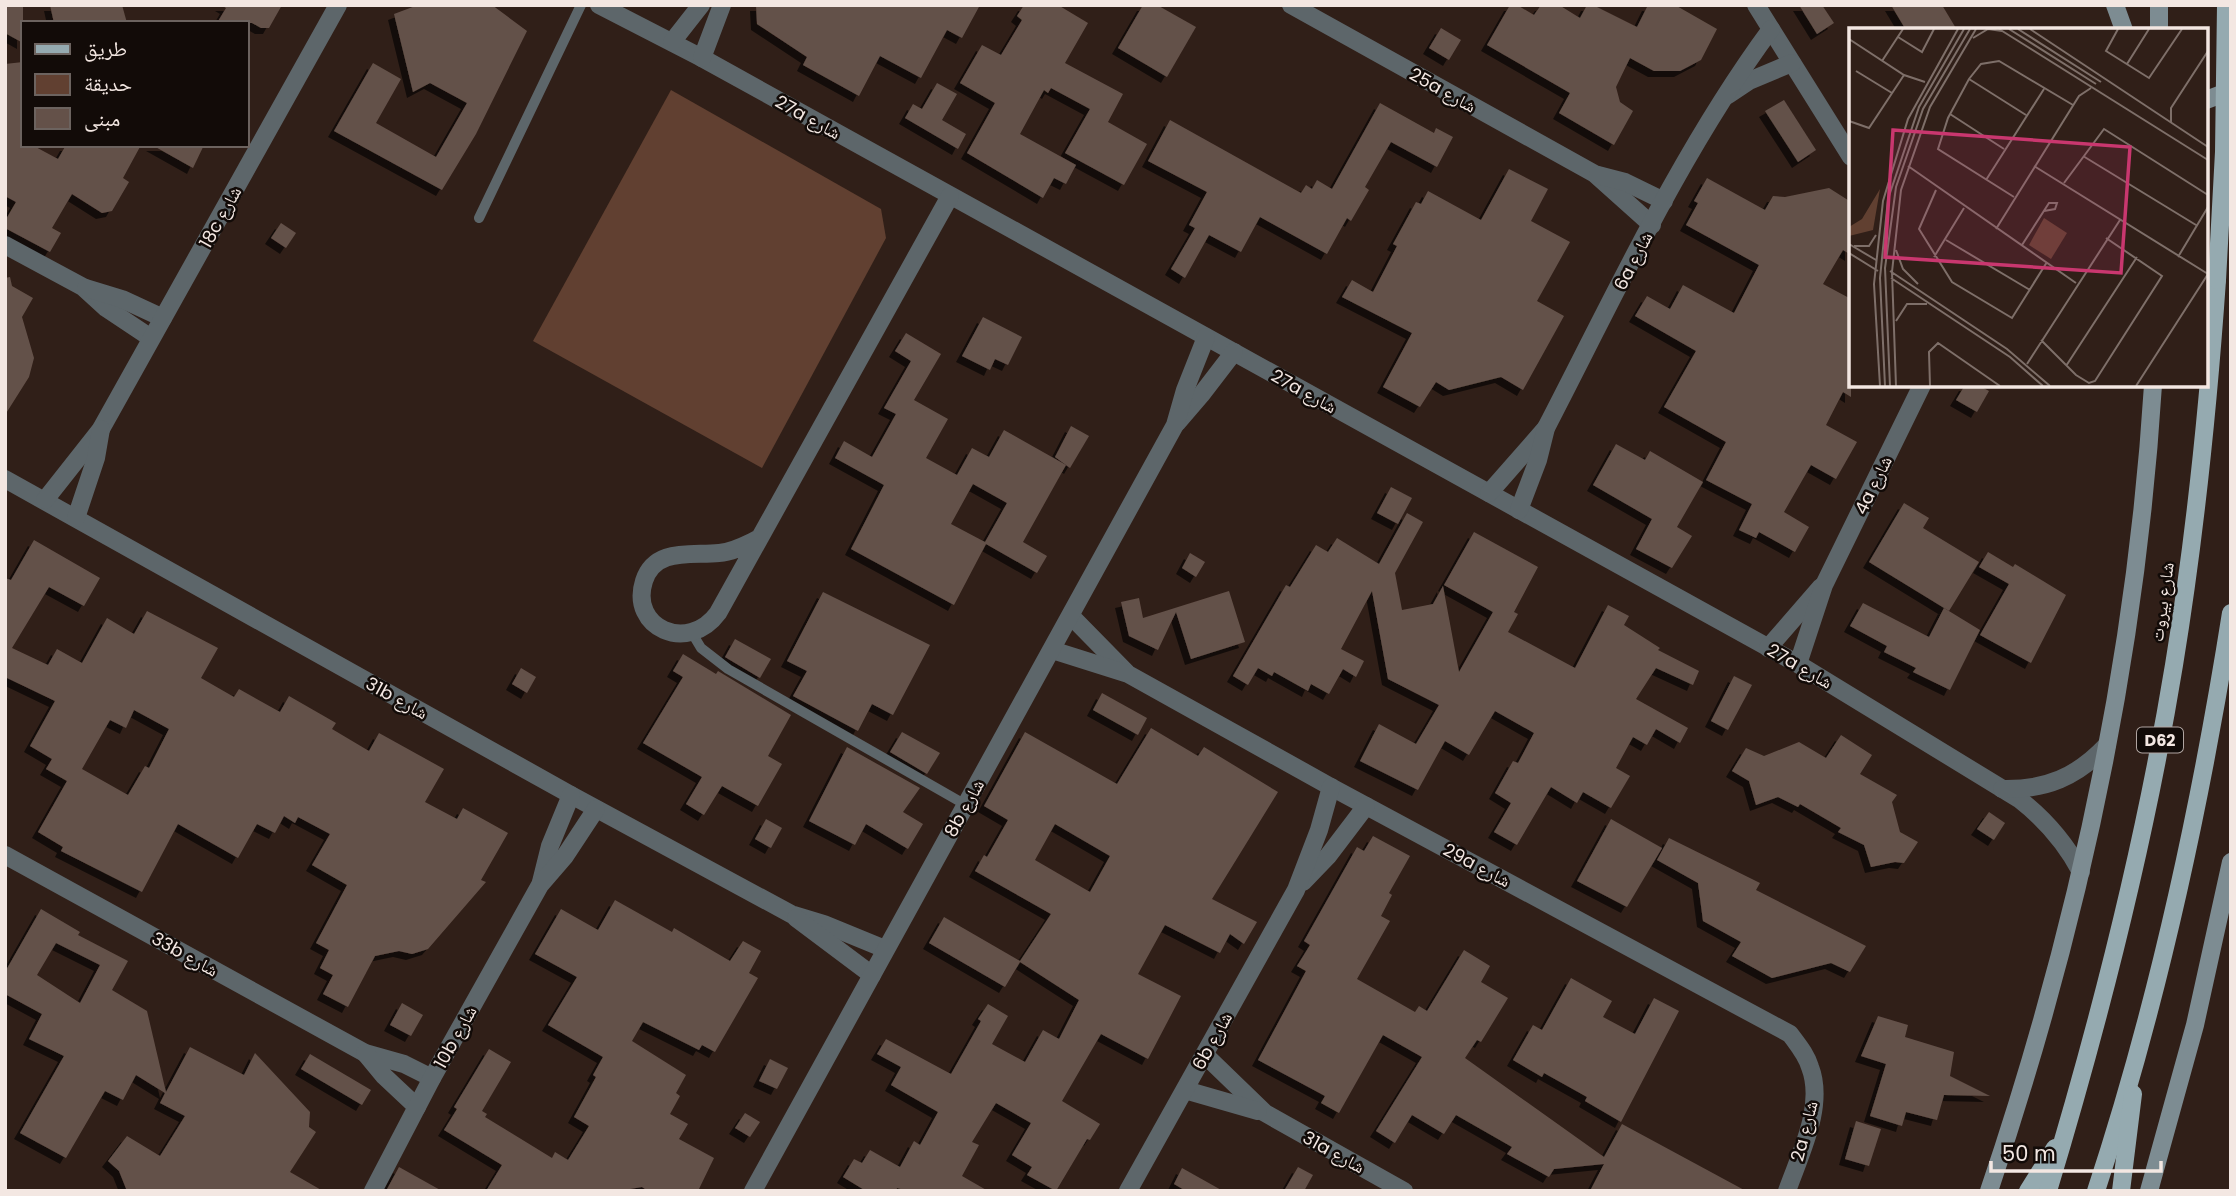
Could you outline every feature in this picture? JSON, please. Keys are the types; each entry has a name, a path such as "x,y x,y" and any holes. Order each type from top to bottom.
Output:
{"main road":[{"path":"2115,5 2123,28"},
{"path":"2159,5 2159,28"},
{"name":"شارع بيروت","path":"2048,1191 2121,919 2150,793 2174,666 2206,422 2224,152 2226,5"},
{"path":"2208,99 2231,94"},
{"name":"شارع بيروت","path":"1989,1191 2052,990 2081,872 2107,745 2140,526 2153,387"},
{"name":"D62","path":"2096,1191 2135,1061 2183,872 2231,613"},
{"path":"2149,1191 2223,930 2231,862"},
{"path":"2121,1191 2131,1122 2135,1061"},
{"path":"2028,1191 2065,1134"}],"street":[{"name":"18c شارع","path":"46,500 101,429 338,5"},
{"name":"27a شارع","path":"599,5 702,58 1798,664 2035,811 2067,847 2081,872"},
{"path":"672,42 701,5"},
{"path":"702,58 722,5"},
{"name":"25a شارع","path":"1291,5 1595,174 1652,225"},
{"path":"1756,5 1849,154"},
{"name":"6a شارع","path":"1519,510 1538,460 1546,428 1664,201 1740,70 1771,29"},
{"name":"6a شارع","path":"1725,97 1749,81 1792,63"},
{"name":"25a شارع","path":"1595,174 1625,182 1664,201"},
{"path":"760,538 732,551 669,556 652,567 645,578 642,591 648,615 656,625 667,631 692,634 703,629 718,613 760,538 950,195"},
{"path":"5,245 83,287 122,299 163,318"},
{"path":"83,287 106,308 151,338"},
{"name":"8b شارع","path":"1175,425 1185,390 1206,337"},
{"name":"8b شارع","path":"753,1191 1175,425 1234,352"},
{"name":"4a شارع","path":"1798,664 1824,585 1921,387"},
{"name":"6a شارع","path":"1489,493 1546,428"},
{"name":"18c شارع","path":"76,518 96,458 101,429"},
{"name":"31b شارع","path":"5,479 596,809 791,914 824,924 885,950"},
{"name":"4a شارع","path":"1768,648 1824,585"},
{"name":"29a شارع","path":"1071,616 1128,674"},
{"name":"29a شارع","path":"1052,650 1128,674 1366,806 1771,1023 1790,1034 1803,1051 1812,1070"},
{"path":"2002,789 2022,789 2060,781 2093,759 2107,745"},
{"name":"6b شارع","path":"1128,1191 1296,890 1319,830 1331,787"},
{"name":"10b شارع","path":"540,885 550,846 571,795"},
{"name":"6b شارع","path":"1296,890 1328,856 1366,806"},
{"name":"10b شارع","path":"373,1191 432,1078 540,885 565,856 596,809"},
{"name":"33b شارع","path":"5,855 365,1053 404,1064 432,1078"},
{"name":"31b شارع","path":"791,914 872,975"},
{"name":"33b شارع","path":"365,1053 384,1076 417,1107"},
{"name":"31a شارع","path":"1205,1055 1265,1113"},
{"name":"2a شارع","path":"1787,1191 1812,1115 1812,1070"},
{"name":"31a شارع","path":"1185,1090 1265,1113 1404,1191"}],"lane":[{"path":"479,218 581,5"},
{"path":"692,634 701,648 716,661 966,805"}],"green space":[{"path":"671,90 881,209 886,238 762,468 533,341"}],"building":[{"path":"5,5 23,5 21,42 5,33"},
{"path":"50,5 122,5 126,21 54,21"},
{"path":"221,5 282,5 269,28 261,28 248,21 218,21 226,8"},
{"path":"418,5 492,5 527,31 476,134 442,190 334,131 373,63 401,79 376,123 436,157 467,103 430,83 413,92 394,14"},
{"path":"756,5 980,5 962,38 947,30 921,78 880,56 859,96 803,65 807,57 757,24"},
{"path":"1024,5 1058,5 1088,23 1065,63 1123,94 1108,122 1147,144 1124,185 1065,153 1090,109 1051,88 1048,93 1044,90 1020,134 1076,165 1066,184 1054,178 1043,198 967,153 995,103 960,83 982,45 1001,55 1022,20 1017,16"},
{"path":"1143,5 1157,5 1196,27 1167,77 1118,48"},
{"path":"1510,5 1517,5 1534,15 1541,5 1559,5 1580,18 1587,5 1593,5 1637,27 1648,5 1675,5 1717,29 1701,60 1680,71 1654,71 1630,58 1616,87 1620,102 1633,111 1614,145 1559,113 1570,93 1487,45"},
{"path":"1799,5 1822,5 1834,23 1817,34"},
{"path":"1891,5 1942,5 1956,28 1905,28"},
{"path":"1441,28 1461,40 1449,60 1429,48"},
{"path":"21,62 21,147 36,147 58,159 65,147 140,147 123,178 129,182 112,211 102,213 72,194 52,228 61,233 50,252 5,228 5,221 16,202 5,196 5,64"},
{"path":"937,83 957,94 942,120 966,134 958,149 905,118 913,104 922,109"},
{"path":"1784,100 1816,150 1798,162 1765,111"},
{"path":"1380,103 1434,133 1436,128 1453,137 1437,167 1391,142 1365,187 1369,190 1351,221 1347,218 1327,254 1260,217 1241,252 1209,235 1185,278 1171,269 1195,228 1189,225 1207,192 1148,161 1170,120 1301,193 1306,185 1312,189 1317,180 1332,189"},
{"path":"156,147 203,147 193,168"},
{"path":"1509,169 1548,189 1531,221 1570,242 1537,301 1564,316 1523,390 1501,377 1449,390 1436,382 1420,407 1383,387 1412,333 1342,297 1352,280 1373,292 1397,246 1393,244 1416,202 1421,204 1428,191 1481,220"},
{"path":"1707,178 1765,210 1773,196 1785,197 1829,188 1849,201 1849,254 1843,250 1823,284 1849,298 1851,397 1843,392 1826,425 1857,442 1836,479 1811,465 1784,512 1809,527 1795,552 1759,532 1756,538 1739,530 1752,504 1706,480 1726,442 1664,407 1696,351 1635,316 1647,296 1670,309 1683,285 1734,313 1759,265 1686,225 1698,203 1694,201"},
{"path":"281,223 296,233 286,248 271,238"},
{"path":"10,277 12,286 33,298 22,317 34,358 29,377 5,415 5,278"},
{"path":"983,317 1022,337 1008,365 995,359 990,370 962,356"},
{"path":"906,333 941,354 914,400 948,419 926,458 957,475 972,448 989,457 1004,430 1066,465 1023,542 1047,556 1037,573 986,544 954,605 851,549 884,485 835,458 844,441 872,457 896,414 884,408 911,361 895,351","holes":["973,484 1007,503 985,542 951,524"]},
{"path":"1964,387 1982,387 1989,391 1977,412 1956,400"},
{"path":"1071,426 1089,436 1070,468 1055,457"},
{"path":"1616,444 1645,460 1650,451 1703,482 1677,527 1692,536 1672,568 1636,549 1652,519 1593,485"},
{"path":"1391,487 1412,498 1398,524 1377,513"},
{"path":"1904,503 1929,518 1923,528 1979,562 1949,611 1869,562"},
{"path":"1407,513 1423,522 1395,573 1402,610 1433,604 1443,586 1459,672 1493,612 1444,585 1474,532 1538,567 1514,612 1518,614 1508,632 1575,668 1608,605 1629,616 1624,625 1660,648 1658,650 1699,671 1693,685 1656,668 1636,699 1688,728 1680,743 1656,729 1647,745 1633,737 1616,768 1630,776 1611,808 1583,792 1577,803 1551,787 1517,845 1494,832 1511,803 1495,793 1513,761 1518,763 1534,733 1495,711 1469,755 1445,741 1418,790 1360,761 1379,724 1416,744 1439,705 1388,679 1372,591 1341,649 1364,661 1356,677 1343,669 1329,694 1311,684 1308,691 1274,672 1272,676 1258,668 1248,685 1233,676 1286,585 1290,587 1316,545 1328,552 1337,538 1379,564"},
{"path":"34,540 100,578 84,606 49,587 12,648 48,665 57,649 82,663 107,618 134,634 147,611 218,648 201,678 234,697 239,689 280,712 289,696 336,723 332,729 369,751 379,733 444,769 425,802 457,819 463,808 508,833 481,880 486,882 428,949 412,954 399,951 375,956 348,1007 323,994 333,975 320,968 329,950 316,943 347,885 312,865 330,834 298,817 295,823 284,816 275,833 257,824 238,858 178,824 142,892 61,851 63,847 38,832 67,781 46,769 52,759 30,746 55,701 5,677 5,578 11,580","holes":["134,710 169,729 149,768 145,766 128,795 82,769 110,720 126,728"]},
{"path":"1988,552 2013,567 2015,564 2066,595 2031,663 1980,635 2009,584 1979,567"},
{"path":"1190,553 1205,562 1196,577 1182,568"},
{"path":"1229,591 1245,642 1191,659 1176,612 1158,650 1129,636 1121,602 1139,598 1143,618"},
{"path":"823,592 930,645 893,715 872,704 858,731 793,696 807,671 787,661"},
{"path":"1863,603 1929,637 1944,608 1980,630 1950,690 1913,672 1916,668 1884,652 1887,646 1850,626"},
{"path":"735,639 771,659 760,678 725,657"},
{"path":"683,654 716,674 718,671 791,715 768,756 782,764 758,806 722,786 704,815 686,804 702,777 643,743 683,677 673,671"},
{"path":"521,668 536,677 527,693 512,684"},
{"path":"1734,676 1752,685 1728,730 1711,721"},
{"path":"1102,693 1147,718 1138,735 1093,710"},
{"path":"1151,728 1198,756 1204,747 1278,792 1212,899 1257,922 1244,944 1230,934 1220,953 1165,925 1138,974 1181,996 1148,1059 1101,1034 1062,1101 1100,1124 1090,1140 1087,1139 1056,1191 1027,1175 1032,1167 1012,1155 1031,1123 996,1103 972,1142 979,1145 962,1176 988,1191 908,1191 897,1188 896,1191 866,1191 843,1177 854,1159 862,1163 870,1150 900,1167 914,1141 920,1145 938,1112 891,1085 901,1067 877,1054 886,1039 951,1074 988,1004 1008,1016 992,1044 1025,1062 1043,1030 1059,1039 1079,1000 1020,962 1005,987 929,943 944,917 1020,961 1051,914 975,871 984,855 987,857 1008,820 984,806 1025,732 1117,784","holes":["1055,824 1110,856 1090,892 1035,860"]},
{"path":"902,732 940,753 927,774 890,752"},
{"path":"1841,735 1872,755 1860,774 1897,795 1892,802 1900,832 1918,842 1904,863 1871,867 1864,845 1838,832 1841,828 1800,804 1798,807 1778,797 1756,805 1749,781 1732,771 1746,748 1764,756 1799,742 1826,758"},
{"path":"847,747 920,788 903,812 923,824 908,849 866,824 855,845 809,821"},
{"path":"1989,812 2005,823 1994,840 1977,829"},
{"path":"766,819 782,828 771,848 755,839"},
{"path":"1611,819 1662,848 1627,907 1577,881"},
{"path":"1373,836 1410,856 1389,893 1392,895 1381,916 1390,921 1357,979 1415,1012 1419,1006 1427,1011 1464,950 1490,966 1481,982 1508,998 1481,1042 1477,1040 1465,1058 1604,1157 1622,1124 1746,1191 1590,1191 1604,1164 1554,1169 1549,1177 1507,1154 1512,1147 1456,1115 1444,1134 1412,1115 1395,1143 1376,1131 1422,1057 1383,1035 1339,1113 1321,1103 1325,1096 1258,1060 1306,971 1297,966 1310,945 1304,941 1357,847 1364,851"},
{"path":"1669,838 1760,883 1756,890 1866,946 1850,972 1831,963 1772,978 1732,956 1741,942 1703,921 1698,883 1657,860"},
{"path":"615,900 672,932 674,928 730,961 743,941 761,951 749,973 758,978 715,1052 702,1045 699,1050 643,1022 632,1041 686,1075 676,1093 680,1096 670,1114 688,1124 679,1139 714,1158 698,1191 648,1191 642,1187 618,1191 486,1191 502,1165 444,1130 457,1109 454,1107 489,1049 511,1062 482,1111 487,1114 485,1117 552,1158 555,1152 568,1160 589,1126 574,1117 596,1077 593,1075 603,1057 548,1025 577,977 535,954 561,909 598,930"},
{"path":"41,909 80,932 78,935 128,961 112,990 147,1011 166,1092 190,1047 244,1075 255,1053 310,1112 309,1127 316,1132 290,1172 323,1191 127,1191 119,1171 108,1161 127,1136 160,1156 185,1116 160,1103 165,1093 136,1075 123,1100 105,1091 66,1158 20,1133 64,1056 29,1039 42,1014 5,994 5,972","holes":["56,943 100,965 80,1003 37,975"]},
{"path":"1571,978 1612,1001 1603,1017 1635,1034 1654,998 1679,1011 1621,1122 1585,1101 1587,1097 1544,1073 1542,1077 1513,1060 1533,1025 1542,1030"},
{"path":"402,1003 423,1015 411,1036 390,1025"},
{"path":"1878,1016 1908,1025 1905,1037 1954,1052 1950,1076 1990,1096 1944,1095 1937,1120 1906,1112 1902,1126 1870,1116 1886,1064 1861,1056"},
{"path":"310,1054 371,1090 362,1105 301,1069"},
{"path":"770,1059 788,1068 777,1089 759,1081"},
{"path":"745,1113 760,1122 750,1137 735,1128"},
{"path":"1856,1121 1881,1129 1869,1166 1845,1159"},
{"path":"399,1167 442,1191 386,1191"},
{"path":"1298,1167 1313,1175 1304,1191 1284,1191"},
{"path":"1182,1168 1223,1191 1186,1191 1174,1184"}]}
